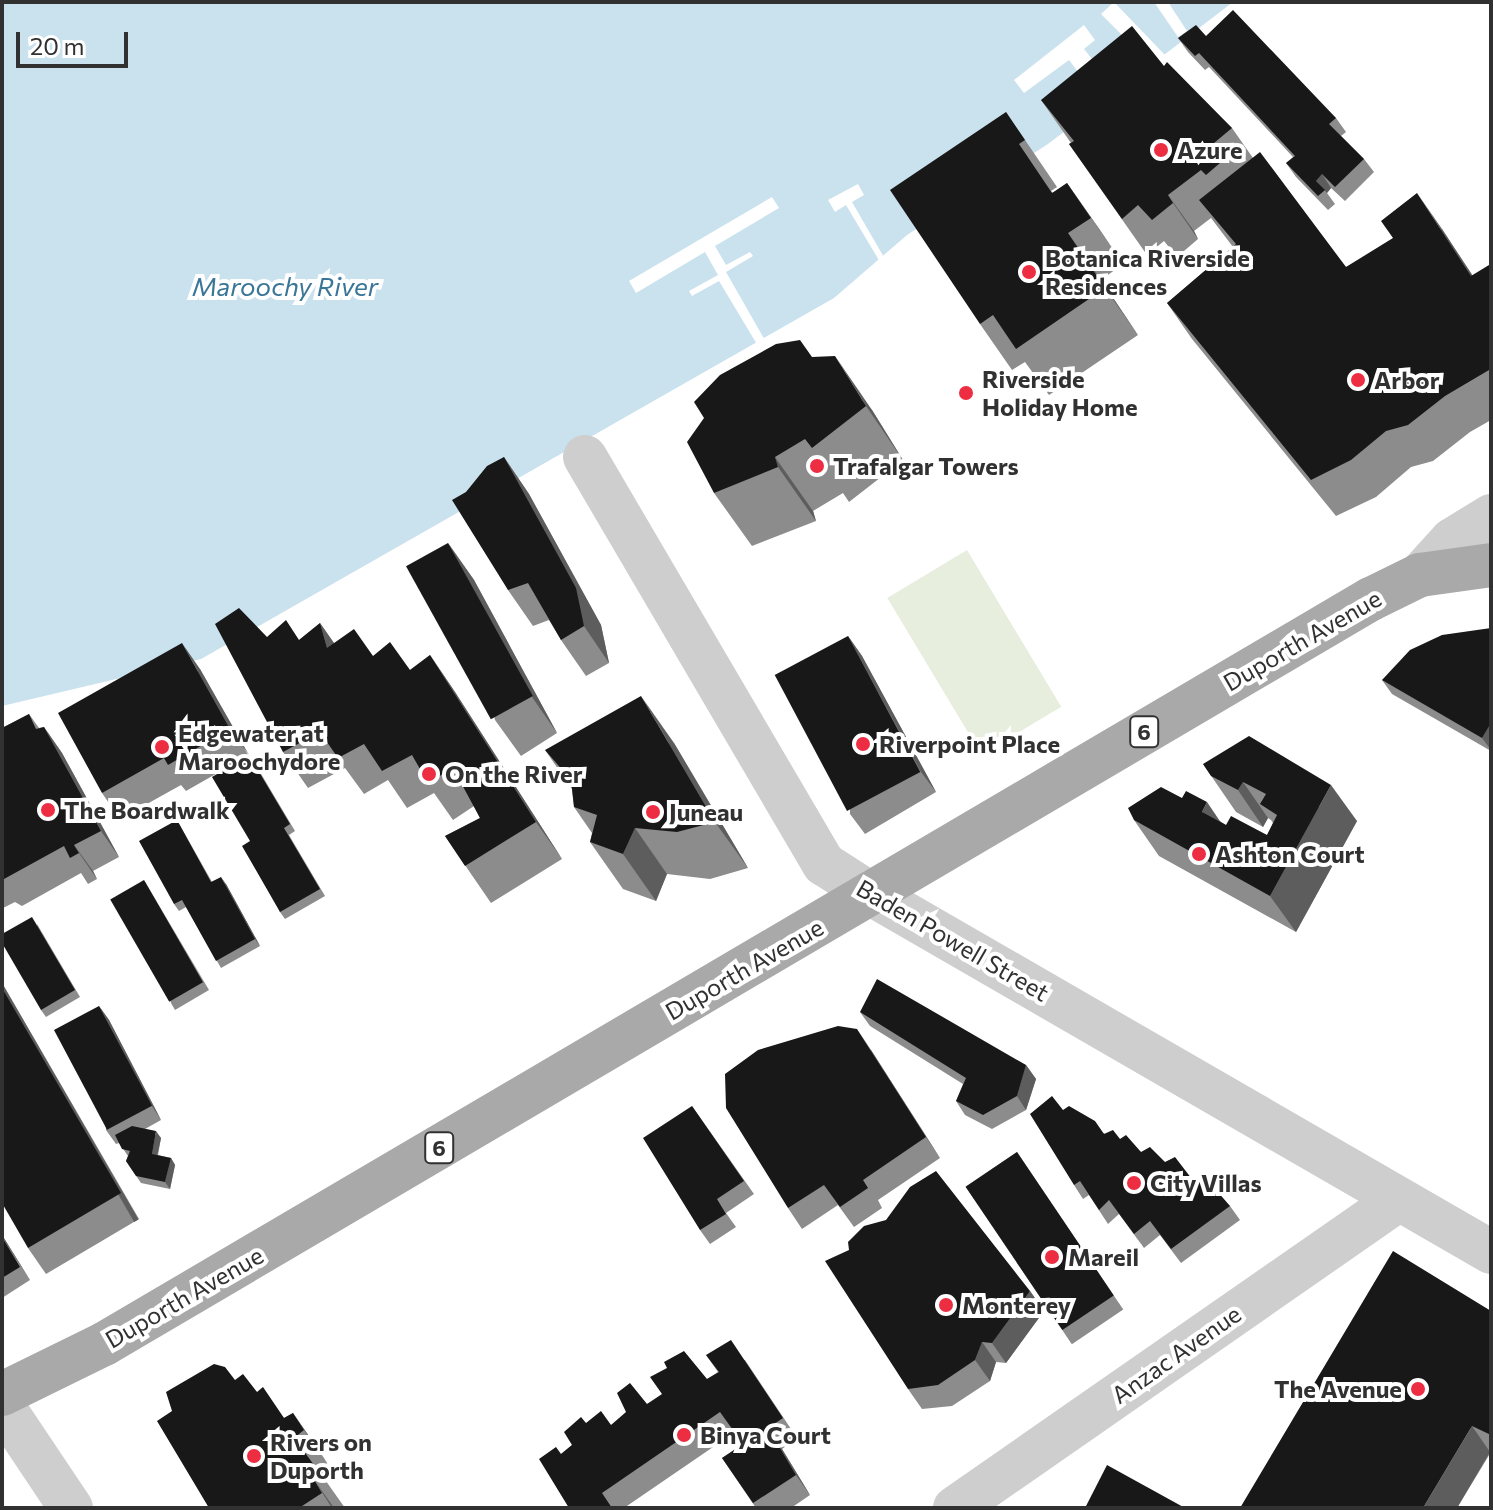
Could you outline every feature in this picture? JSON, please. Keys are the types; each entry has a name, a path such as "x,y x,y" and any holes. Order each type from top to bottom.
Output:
{"main road":[{"name":"Duporth Avenue","path":"2,1394 104,1344 1371,599 1420,575 1491,565"}],"street":[{"name":"Baden Powell Street","path":"585,457 824,864 1491,1252"},
{"path":"1420,575 1452,540 1491,516"},
{"name":"Anzac Avenue","path":"955,1508 1398,1200"},
{"path":"2,1405 71,1508"}],"green space":[{"path":"967,550 1061,707 982,755 887,598"}],"water":[{"name":"Maroochy River","path":"2,2 1233,2 1048,144 907,235 834,298 201,659 2,706"}],"pier":[{"path":"1114,2 1165,55 1158,61 1125,38 1101,14"},
{"path":"1154,2 1168,2 1187,31 1178,37"},
{"path":"1084,25 1095,40 1084,49 1120,94 1104,106 1069,60 1024,93 1014,80"},
{"path":"858,184 864,195 852,202 885,259 880,262 846,205 835,212 828,200"},
{"path":"772,197 779,208 715,246 726,265 750,252 753,256 726,272 766,342 758,346 719,281 692,296 689,291 718,275 705,252 636,293 629,281"}],"building":[{"path":"1233,10 1336,118 1329,124 1364,159 1335,187 1322,174 1316,181 1325,190 1318,196 1286,163 1295,156 1199,53 1195,56 1178,38 1196,25 1206,36"},
{"name":"Azure","path":"1132,26 1164,66 1167,62 1232,128 1214,143 1227,157 1206,175 1201,170 1168,195 1173,203 1152,220 1138,205 1122,219 1069,144 1074,141 1041,100"},
{"name":"Botanica Riverside Residences","path":"1006,112 1025,140 1019,144 1052,193 1067,183 1091,218 1068,233 1105,288 1016,349 993,315 980,324 890,190"},
{"name":"Arbor","path":"1260,152 1346,267 1393,238 1381,221 1417,193 1471,276 1489,265 1491,267 1489,370 1445,396 1408,425 1386,431 1351,460 1311,480 1167,303 1236,244 1199,200"},
{"path":"800,340 812,357 835,356 866,406 812,448 805,439 775,457 778,467 714,493 687,442 704,418 694,402 720,375 776,344"},
{"path":"504,457 576,588 584,626 561,640 528,583 508,590 452,500 466,492 487,466"},
{"path":"448,543 533,696 491,719 406,566"},
{"name":"On the River","path":"239,608 267,637 286,620 299,640 320,623 327,648 354,629 373,656 390,642 410,670 430,655 536,822 465,866 445,836 480,818 453,768 428,783 412,755 382,771 364,744 338,758 320,732 283,752 215,624"},
{"path":"1491,628 1491,723 1482,738 1382,680 1410,650 1442,635"},
{"name":"Riverpoint Place","path":"848,636 920,772 847,811 775,675"},
{"name":"Edgewater at Maroochydore","path":"182,643 230,729 168,765 164,758 102,793 58,713"},
{"path":"641,696 715,822 677,832 635,828 623,854 590,842 597,815 574,807 571,780 545,750"},
{"name":"The Boardwalk","path":"29,714 36,729 44,727 101,831 74,845 79,853 70,858 64,846 4,879 2,728"},
{"path":"1249,736 1331,785 1270,896 1134,820 1128,808 1161,787 1182,798 1186,791 1207,802 1202,812 1226,825 1231,816 1267,835 1277,815 1260,804 1266,794 1243,782 1238,790 1211,776 1203,764"},
{"path":"249,755 290,824 284,828 320,889 280,912 242,846 250,841 212,777"},
{"path":"177,820 211,882 221,877 255,939 216,961 182,900 174,904 139,841"},
{"path":"144,880 203,982 169,1002 110,900"},
{"path":"32,917 75,990 41,1010 2,943 2,934"},
{"path":"877,979 1026,1065 1017,1096 983,1115 956,1101 966,1078 860,1012"},
{"path":"2,988 121,1193 28,1248 2,1203"},
{"path":"99,1006 152,1106 107,1130 54,1030"},
{"path":"838,1026 857,1029 926,1137 863,1180 868,1188 840,1207 824,1185 788,1208 726,1108 725,1074 758,1050"},
{"name":"City Villas","path":"1052,1096 1063,1110 1069,1106 1095,1121 1104,1134 1113,1130 1120,1139 1126,1135 1141,1152 1150,1147 1165,1162 1175,1157 1195,1183 1204,1176 1230,1206 1171,1249 1150,1221 1134,1234 1109,1200 1099,1210 1080,1181 1074,1185 1030,1114"},
{"path":"692,1106 744,1181 717,1199 726,1214 700,1230 643,1138"},
{"path":"132,1126 156,1131 152,1154 171,1158 165,1182 136,1176 126,1161 130,1151 122,1149 115,1135"},
{"name":"Mareil","path":"1017,1152 1114,1295 1062,1330 966,1187"},
{"name":"Monterey","path":"936,1171 1030,1291 992,1343 982,1342 975,1360 938,1385 908,1389 825,1261 849,1250 848,1242 864,1226 886,1220 910,1187"},
{"path":"2,1237 20,1267 2,1278"},
{"name":"The Avenue","path":"1393,1251 1491,1311 1491,1435 1472,1426 1423,1508 1240,1508"},
{"name":"Binya Court","path":"731,1340 783,1418 768,1428 796,1475 753,1503 722,1458 743,1444 720,1412 602,1493 612,1508 569,1508 539,1459 556,1447 561,1454 572,1445 564,1432 581,1417 586,1423 601,1411 611,1425 626,1412 617,1393 630,1383 647,1404 662,1394 650,1377 667,1368 664,1362 684,1351 707,1379 719,1372 706,1355"},
{"name":"Rivers on Duporth","path":"214,1364 225,1367 235,1380 243,1374 257,1392 263,1387 284,1418 293,1413 304,1430 294,1438 320,1473 313,1478 322,1493 299,1508 209,1508 157,1421 172,1411 166,1392"},
{"path":"1107,1465 1185,1508 1085,1508"}],"place":[{"name":"Azure","path":"1161,150"},
{"name":"Botanica Riverside Residences","path":"1029,272"},
{"name":"Arbor","path":"1358,380"},
{"name":"Riverside Holiday Home","path":"966,393"},
{"name":"Trafalgar Towers","path":"817,466"},
{"name":"Riverpoint Place","path":"863,744"},
{"name":"Edgewater at Maroochydore","path":"162,747"},
{"name":"On the River","path":"429,774"},
{"name":"The Boardwalk","path":"48,810"},
{"name":"Juneau","path":"653,812"},
{"name":"Ashton Court","path":"1199,854"},
{"name":"City Villas","path":"1134,1183"},
{"name":"Mareil","path":"1052,1257"},
{"name":"Monterey","path":"946,1305"},
{"name":"The Avenue","path":"1418,1389"},
{"name":"Binya Court","path":"684,1435"},
{"name":"Rivers on Duporth","path":"254,1456"}]}
